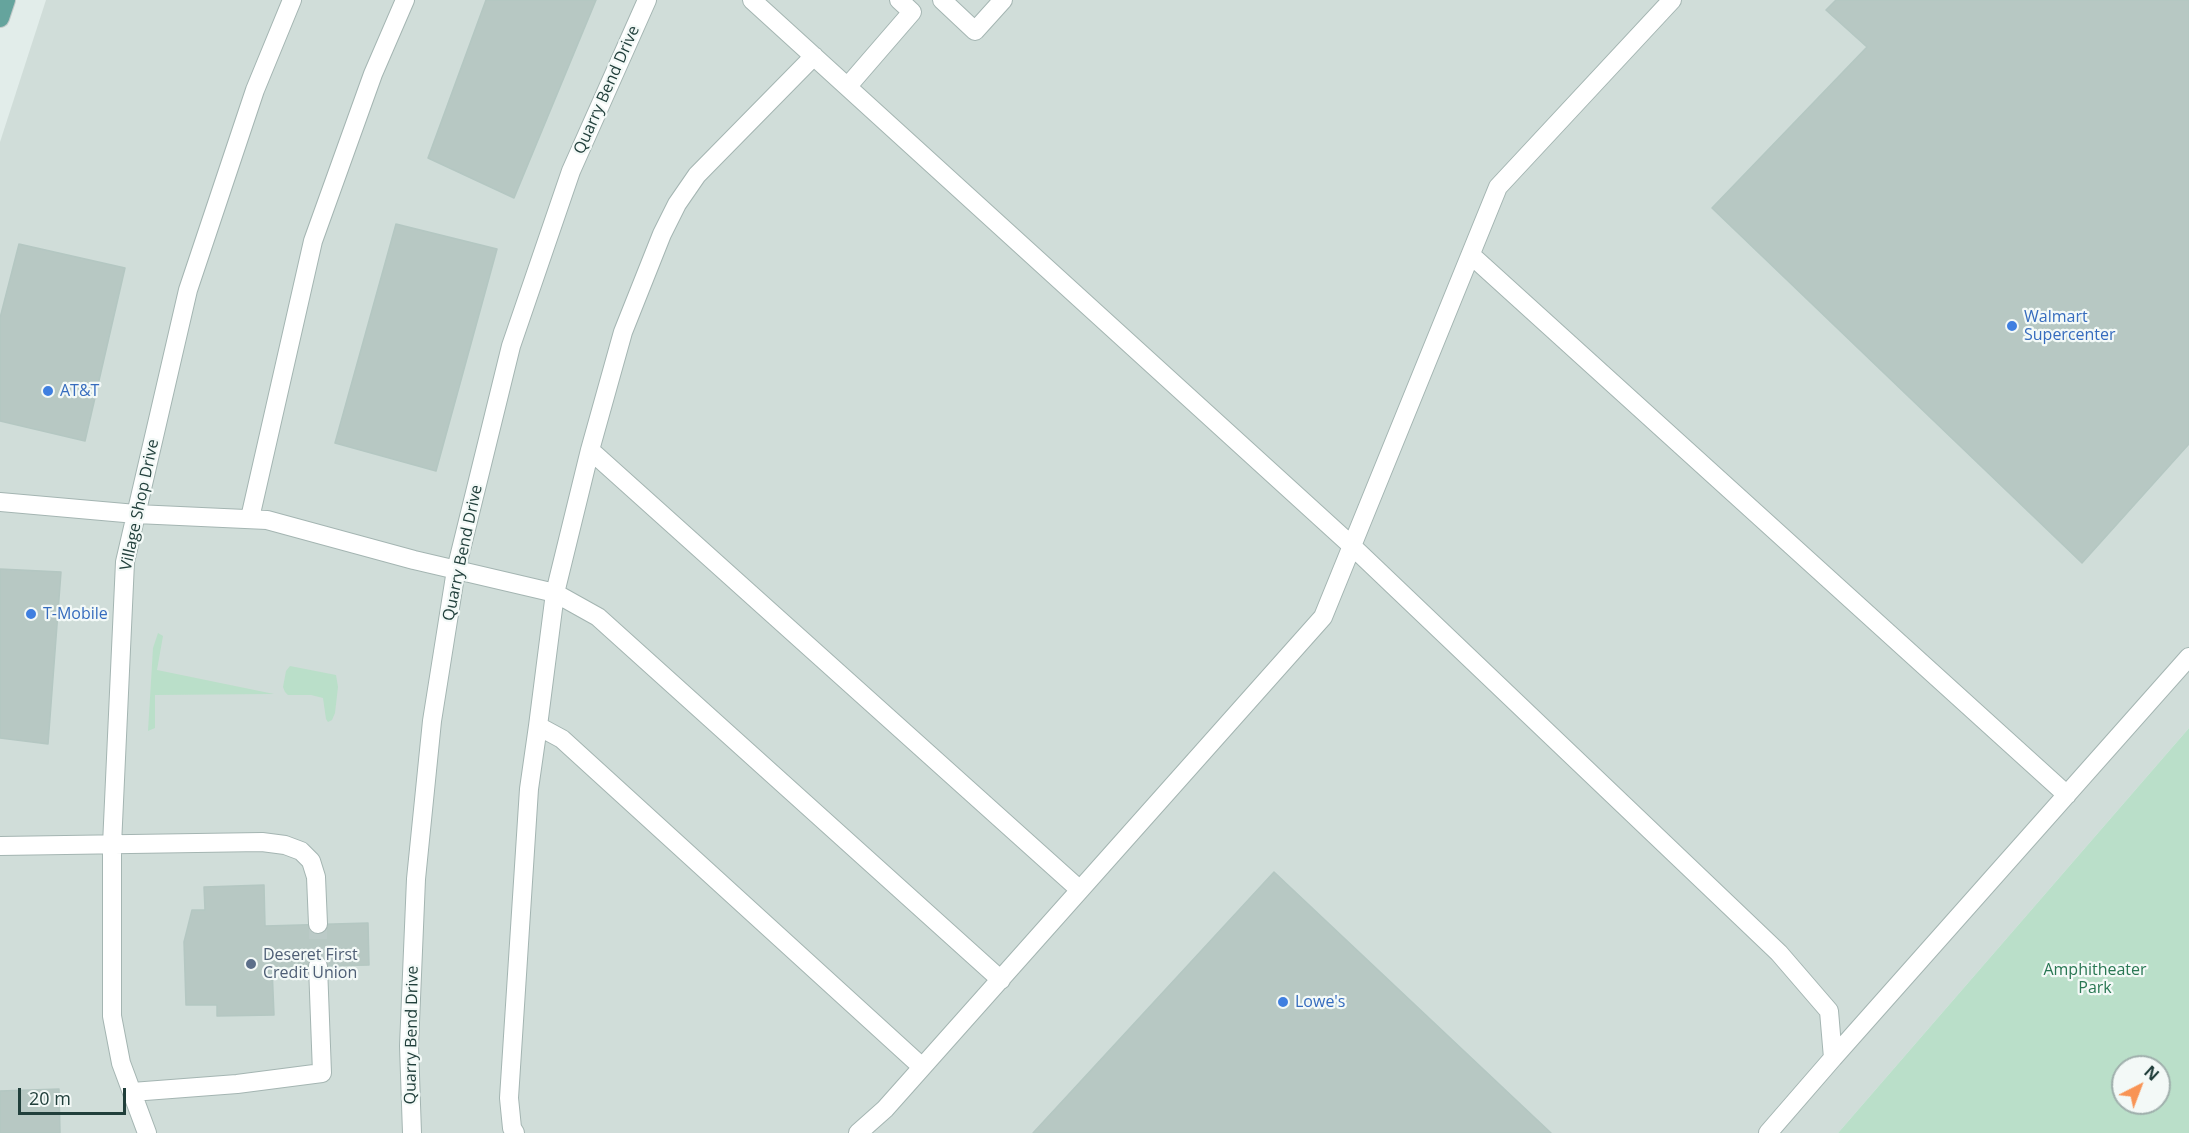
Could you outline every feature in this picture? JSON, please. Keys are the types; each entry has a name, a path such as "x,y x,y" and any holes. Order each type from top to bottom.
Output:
{"main road":[{"path":"0,18 6,0"}],"street":[{"name":"Village Shop Drive","path":"147,1133 122,1063 112,1017 112,845 125,562 188,290 255,90 292,0"},
{"path":"250,518 314,241 354,124 405,0"},
{"name":"Quarry Bend Drive","path":"412,1133 409,1046 416,879 432,722 456,570 511,346 571,171 646,0"},
{"path":"752,0 1352,546 1779,953 1829,1011 1833,1058"},
{"path":"942,0 975,31 1003,0"},
{"path":"858,1133 879,1115 1001,980 1323,617 1498,187 1672,0"},
{"path":"848,86 912,4"},
{"path":"515,1133 512,1128 509,1098 529,789 537,726 555,593 622,332 662,234 677,204 697,175 814,56"},
{"path":"1471,255 2067,795"},
{"path":"590,450 1080,890"},
{"path":"0,502 136,514 267,520 456,570 555,593 598,617 1001,980"},
{"path":"1768,1133 2189,657"},
{"path":"537,726 562,739 922,1067"},
{"path":"0,846 262,842 285,845 301,851 311,861 316,877 318,924"},
{"path":"132,1092 237,1084 322,1072 318,966"}],"shaded area":[{"path":"46,0 2189,0 2189,728 1838,1133 0,1133 0,142"}],"green space":[{"path":"158,633 163,636 157,670 274,694 155,695 155,728 148,731 153,648"},
{"path":"290,666 336,675 338,687 332,720 328,722 326,719 323,698 311,695 288,695 285,692 283,687 286,671"},
{"name":"Amphitheater Park","path":"2189,728 2189,1133 1838,1133"}],"building":[{"path":"486,0 596,0 514,198 428,158"},
{"name":"Walmart Supercenter","path":"1836,0 2189,0 2189,444 2082,563 1712,208 1867,47 1826,10"},
{"path":"396,224 497,249 436,471 335,443"},
{"path":"19,244 125,268 85,441 0,421 0,318"},
{"path":"0,569 61,572 48,744 0,738"},
{"name":"Lowe's","path":"1274,872 1551,1133 1033,1133"},
{"path":"264,885 265,926 368,923 369,965 272,967 274,1015 217,1016 217,1005 186,1005 184,942 192,910 205,910 204,887"},
{"path":"59,1089 60,1133 0,1133 0,1091"}],"tunnel":[{"path":"318,924 318,966"}],"place":[{"name":"Walmart Supercenter","path":"2012,326"},
{"name":"AT&T","path":"48,391"},
{"name":"T-Mobile","path":"31,614"},
{"name":"Deseret First Credit Union","path":"251,964"},
{"name":"Lowe's","path":"1283,1002"}]}
